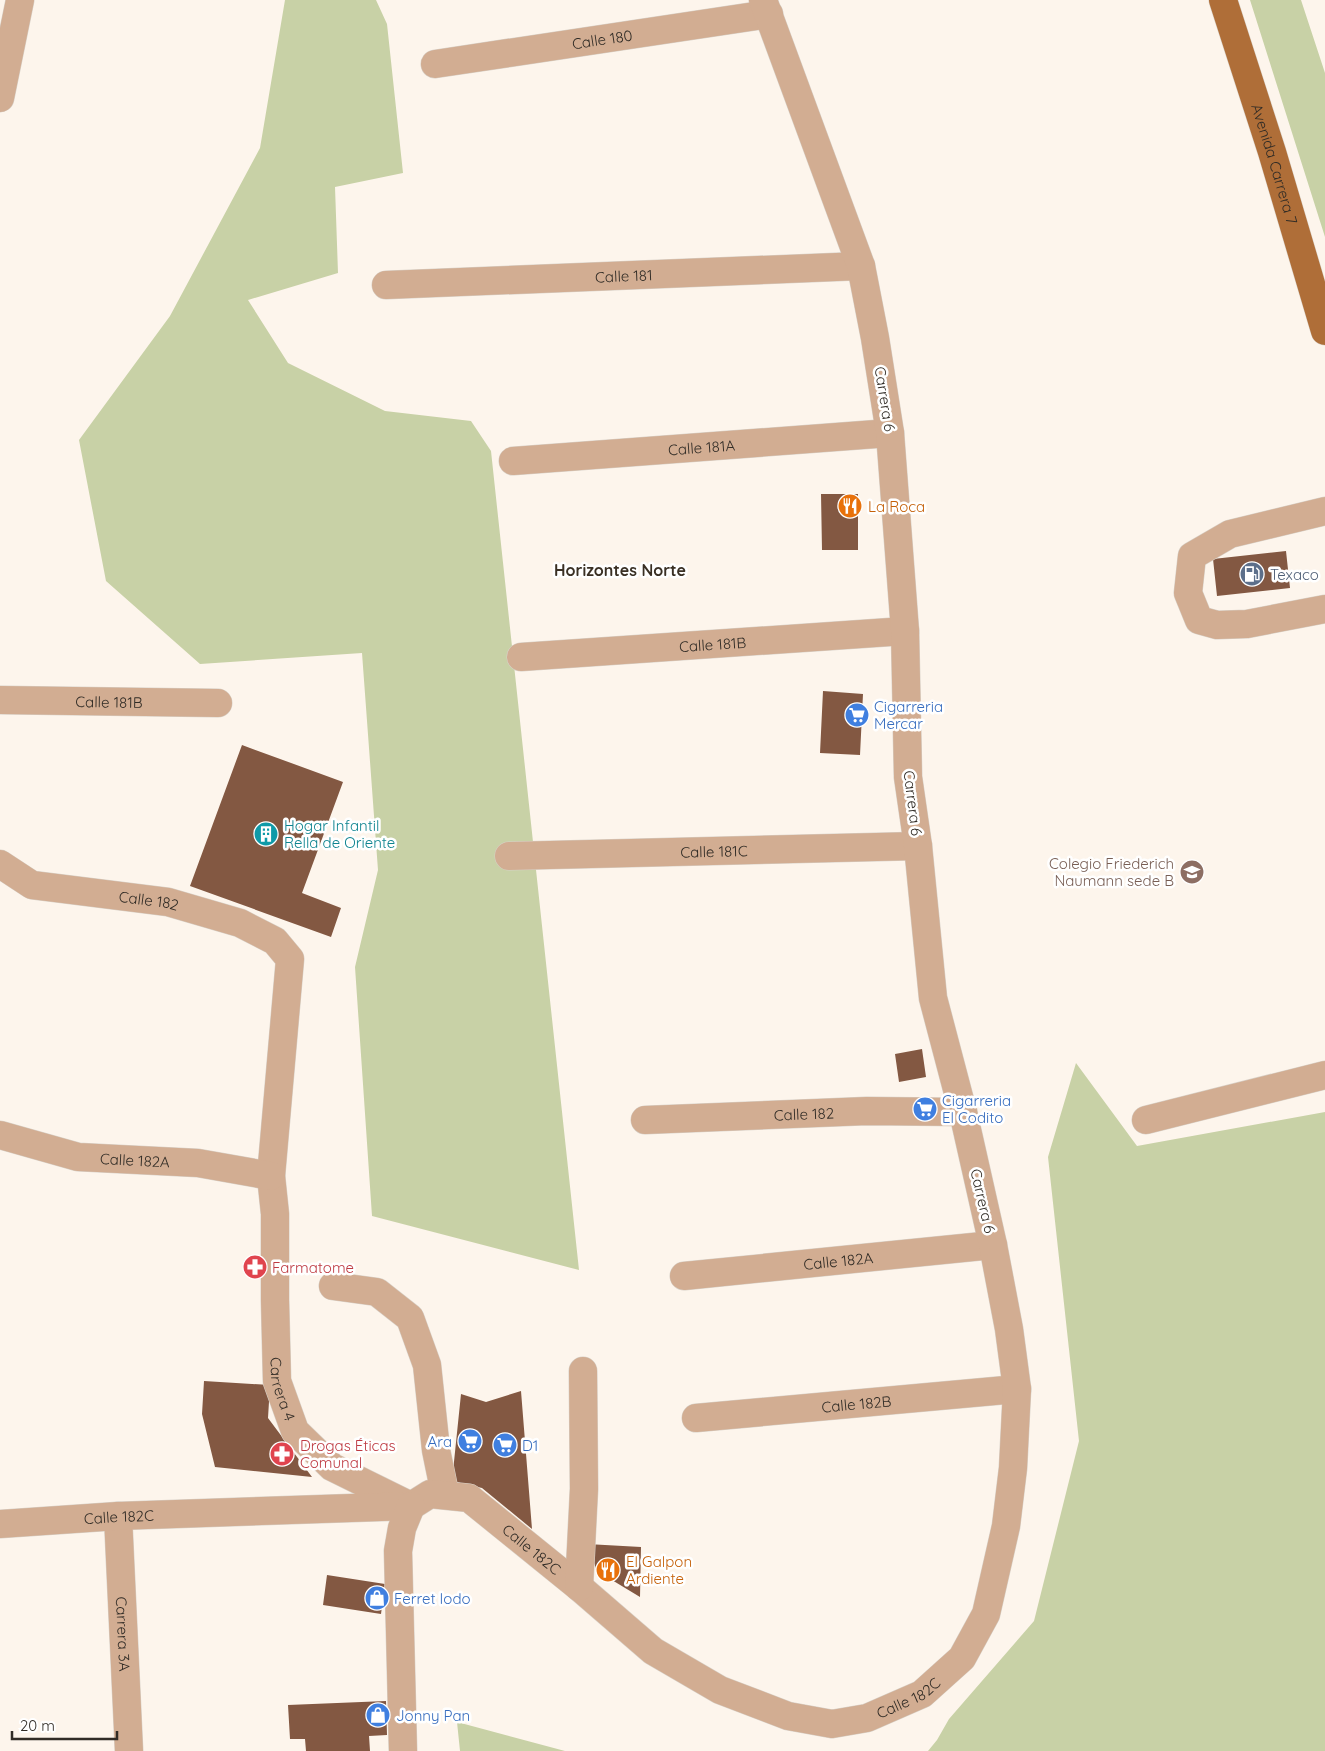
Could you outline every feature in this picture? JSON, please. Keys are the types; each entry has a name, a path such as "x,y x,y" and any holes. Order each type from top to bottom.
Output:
{"main road":[{"name":"Avenida Carrera 7","path":"1223,0 1272,152 1325,331"}],"street":[{"path":"0,2 18,0 0,98"},
{"name":"Calle 180","path":"435,64 766,7"},
{"name":"Carrera 6","path":"766,7 861,266 890,433 905,631 908,778 918,846 933,998 963,1112 993,1245 1009,1329 1017,1389 1013,1468 1006,1526 986,1614"},
{"name":"Calle 181","path":"386,285 861,266"},
{"name":"Calle 181A","path":"513,462 890,433"},
{"path":"1325,511 1230,534 1192,556 1188,593 1199,620 1217,625 1247,624 1325,609"},
{"name":"Calle 181B","path":"521,657 905,631"},
{"name":"Calle 181B","path":"0,700 218,703"},
{"name":"Calle 181C","path":"509,856 918,846"},
{"name":"Calle 182","path":"0,864 32,884 168,902 240,923 275,941 290,959"},
{"name":"Carrera 4","path":"290,959 272,1176 275,1214 274,1300 277,1381 295,1431 332,1466 411,1506"},
{"path":"1146,1120 1325,1075"},
{"name":"Calle 182","path":"645,1120 867,1111 963,1112"},
{"name":"Calle 182A","path":"0,1135 78,1158 198,1163 272,1176"},
{"name":"Calle 182A","path":"684,1276 993,1245"},
{"path":"333,1286 377,1292 410,1318 427,1365 436,1450 445,1494"},
{"path":"580,1587 584,1488 583,1371"},
{"name":"Calle 182B","path":"696,1418 1017,1389"},
{"name":"Calle 182C","path":"0,1524 118,1516 411,1506 430,1494 470,1498 580,1587 652,1651 720,1690 788,1716 832,1724 868,1718 922,1694 962,1658 986,1614"},
{"path":"403,1751 398,1551 402,1528 411,1506"},
{"name":"Carrera 3A","path":"118,1516 129,1751"}],"green space":[{"path":"285,0 376,0 387,24 403,173 335,187 338,273 248,300 288,363 385,411 471,421 491,451 579,1270 372,1216 355,967 378,870 362,653 200,664 106,581 79,440 170,316 260,148"},
{"path":"1250,0 1301,0 1325,73 1325,237"},
{"path":"1076,1063 1137,1146 1325,1112 1325,1751 928,1751 949,1719 1034,1621 1079,1441 1048,1157"},
{"path":"457,1722 565,1751 460,1751"}],"building":[{"path":"821,494 858,494 858,550 822,550"},
{"name":"Texaco","path":"1286,551 1290,588 1217,596 1213,559"},
{"path":"823,691 863,694 860,755 820,753"},
{"name":"Hogar Infantil Rella de Oriente","path":"242,745 343,782 302,893 341,908 331,937 190,886"},
{"path":"922,1049 926,1077 899,1082 895,1054"},
{"path":"204,1381 270,1385 268,1418 312,1477 215,1467 202,1414"},
{"name":"D1","path":"521,1391 532,1529 482,1488 452,1481 461,1394 486,1402"},
{"path":"587,1544 641,1547 640,1597 597,1571"},
{"path":"327,1575 385,1584 381,1614 323,1605"},
{"path":"386,1701 387,1735 369,1736 370,1751 306,1751 305,1739 290,1739 288,1705"}],"place":[{"name":"La Roca","path":"850,506"},
{"name":"Texaco","path":"1252,574"},
{"name":"Cigarreria Mercar","path":"857,715"},
{"name":"Hogar Infantil Rella de Oriente","path":"266,834"},
{"name":"Colegio Friederich Naumann sede B","path":"1192,872"},
{"name":"Cigarreria El Codito","path":"925,1109"},
{"name":"Farmatome","path":"255,1267"},
{"name":"Ara","path":"470,1441"},
{"name":"D1","path":"505,1445"},
{"name":"Drogas Éticas Comunal","path":"282,1454"},
{"name":"El Galpon Ardiente","path":"608,1570"},
{"name":"Ferret Iodo","path":"377,1598"},
{"name":"Jonny Pan","path":"378,1715"}],"district":[{"name":"Horizontes Norte","path":"620,570"}]}
